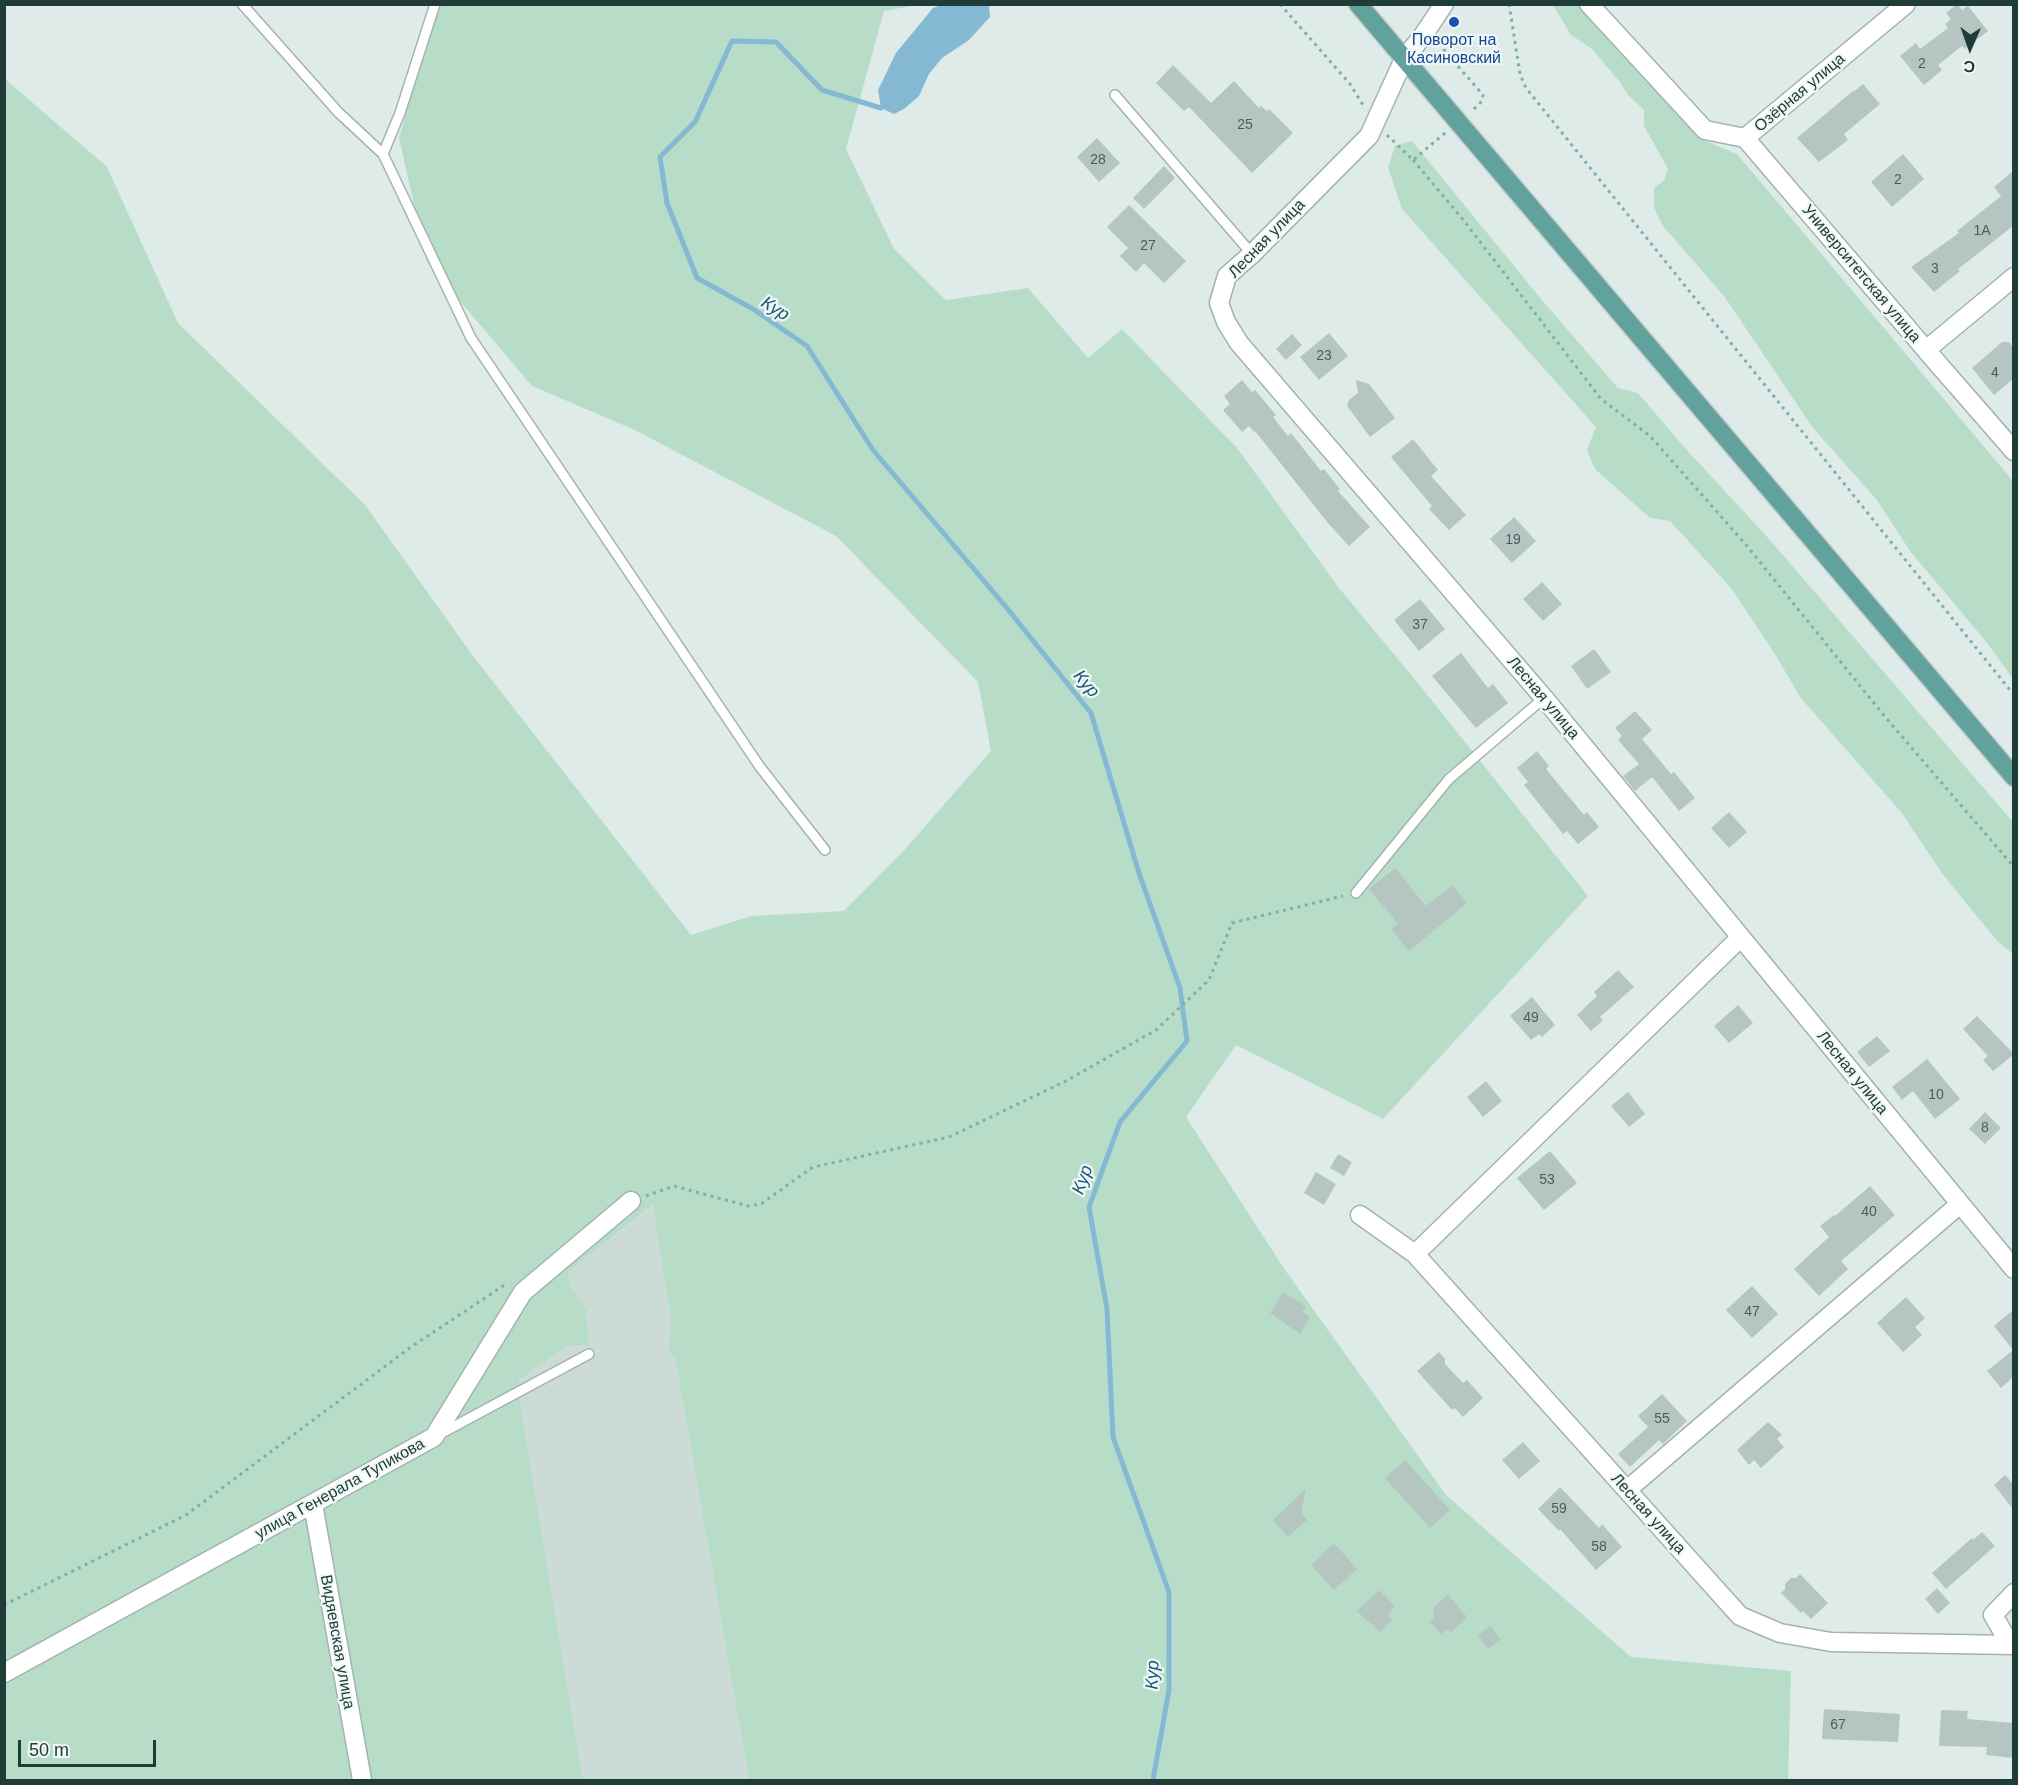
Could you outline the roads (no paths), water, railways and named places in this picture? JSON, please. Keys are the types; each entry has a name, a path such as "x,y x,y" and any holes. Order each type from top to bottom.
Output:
{"main road":[{"path":"1358,4 2013,777"}],"street":[{"path":"1404,59 1444,4"},
{"name":"Озёрная улица","path":"1589,4 1705,130 1745,138 1906,4"},
{"name":"Лесная улица","path":"1404,59 1369,136 1252,254 1227,276 1219,303 1226,322 1239,344 1544,698 2013,1269"},
{"name":"Университетская улица","path":"1745,138 1926,350 2013,277"},
{"path":"1926,350 2013,451"},
{"path":"1415,1254 1740,938"},
{"name":"улица Генерала Тупикова","path":"4,1673 435,1437 523,1292 631,1201"},
{"path":"1626,1490 1960,1204"},
{"name":"Лесная улица","path":"1360,1215 1415,1254 1740,1616 1780,1633 1831,1642 2012,1644"},
{"name":"Видяевская улица","path":"313,1504 362,1780"},
{"path":"2012,1644 1993,1615 2013,1593"}],"lane":[{"path":"242,4 338,112 383,154 471,338 753,757 825,850"},
{"path":"383,154 435,4"},
{"path":"1115,95 1252,254"},
{"path":"1356,893 1449,779 1544,698"},
{"path":"435,1437 589,1354"}],"water":[{"path":"941,5 989,5 990,17 969,40 942,58 929,74 919,96 904,109 894,114 881,108 878,90 896,53 933,8"}],"waterway":[{"name":"Кур","path":"886,104 881,108 822,90 776,42 732,41 695,122 660,157 667,203 697,278 753,309 807,346 873,450 1006,607 1091,713 1139,873 1180,988 1187,1041 1120,1122 1089,1207 1107,1309 1113,1437 1169,1592 1169,1690 1153,1780"}],"place":[{"name":"Поворот на Касиновский","path":"1454,22"}]}
